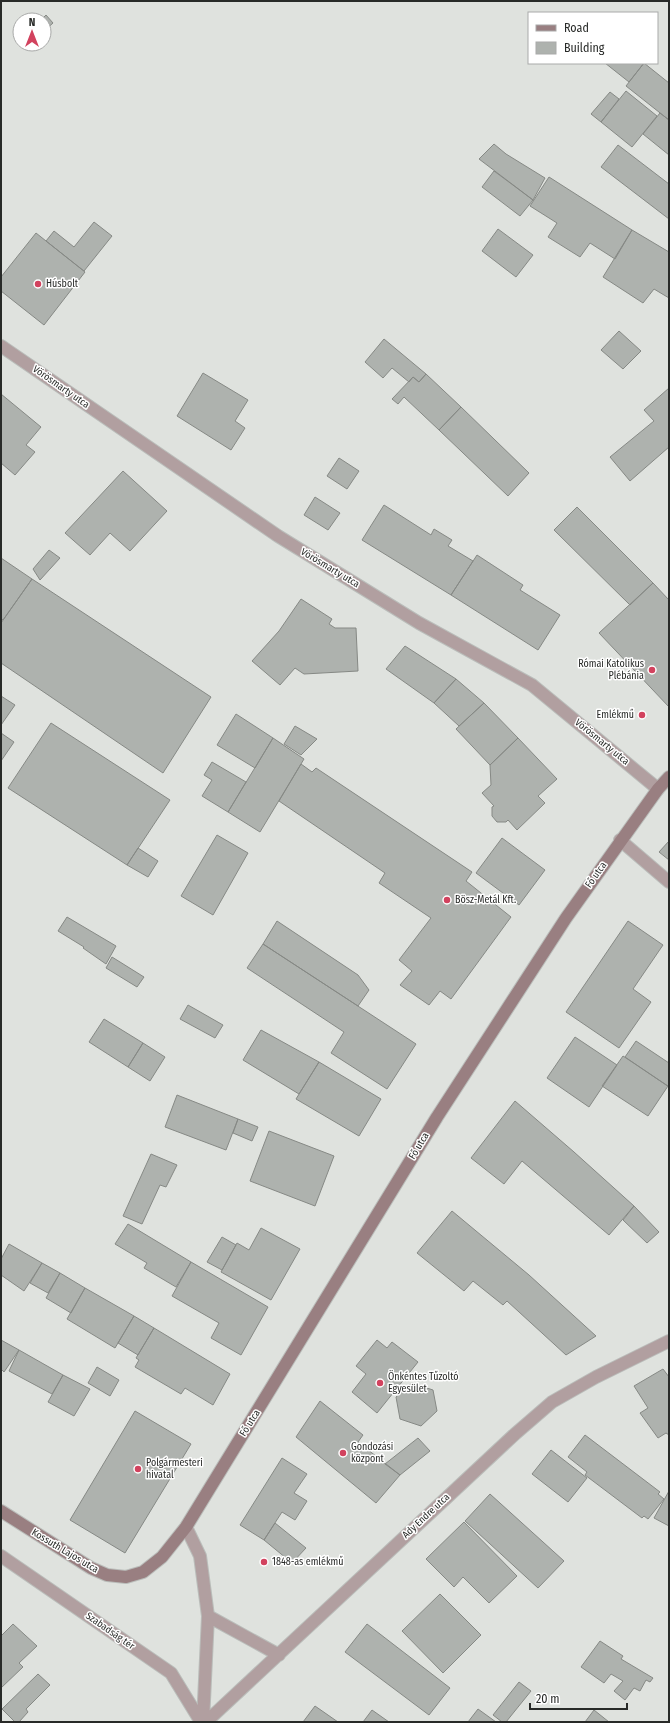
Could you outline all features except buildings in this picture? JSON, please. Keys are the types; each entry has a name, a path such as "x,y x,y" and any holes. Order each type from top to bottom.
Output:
{"street":[{"name":"Vörösmarty utca","path":"1,346 278,536 419,623 532,685 658,789"},
{"name":"Fő utca","path":"186,1527 437,1118 566,918 620,840 658,789 669,777"},
{"path":"620,840 669,882"},
{"name":"Ady Endre utca","path":"206,1722 515,1434 552,1402 669,1341"},
{"name":"Kossuth Lajos utca","path":"1,1511 91,1568 107,1575 126,1577 143,1572 162,1557 186,1527"},
{"name":"Szabadság tér","path":"186,1527 200,1556 208,1616 202,1722"},
{"name":"Szabadság tér","path":"1,1556 171,1673 202,1722"},
{"path":"208,1616 278,1655"}],"place":[{"name":"Húsbolt","path":"38,284"},
{"name":"Római Katolikus Plébánia","path":"652,670"},
{"name":"Emlékmű","path":"642,715"},
{"name":"Bösz-Metál Kft.","path":"447,900"},
{"name":"Önkéntes Tűzoltó Egyesület","path":"380,1383"},
{"name":"Gondozási központ","path":"343,1453"},
{"name":"Polgármesteri hivatal","path":"138,1469"},
{"name":"1848-as emlékmű","path":"264,1562"}]}
